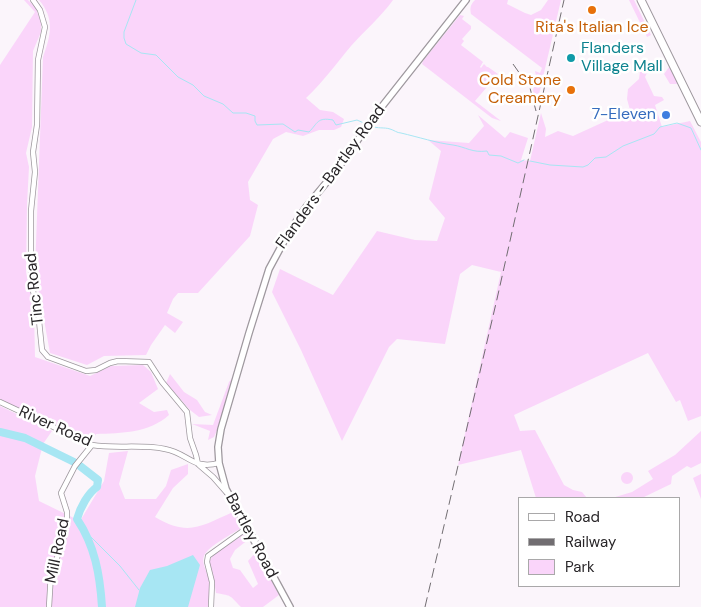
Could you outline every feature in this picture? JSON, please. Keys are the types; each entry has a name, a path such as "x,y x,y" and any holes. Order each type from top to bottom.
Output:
{"highway":[{"path":"641,0 701,122"}],"main road":[{"name":"Flanders - Bartley Road","path":"219,463 218,447 221,429 269,269 277,251 306,207 336,171 376,114 466,0"},
{"name":"Bartley Road","path":"219,463 223,482 229,496 290,607"}],"street":[{"name":"Tinc Road","path":"33,0 40,10 45,27 38,60 37,125 33,152 35,172 31,211 31,278 38,311 42,350 48,357 86,371 96,370 115,362 149,362 187,412 190,438 198,464"},
{"name":"River Road","path":"0,402 62,433 92,445 163,448 176,453 198,464 213,477 229,496"},
{"name":"Mill Road","path":"49,607 52,573 62,545 67,512 61,493 75,466 92,445"},
{"name":"River Road","path":"198,464 219,463"},
{"path":"211,607 212,590 207,562 208,556 247,528"}],"green space":[{"path":"24,0 28,0 36,8 41,23 41,32 33,51 32,127 26,153 29,167 26,272 34,312 35,357 90,376 111,366 143,365 151,372 158,389 139,403 154,412 167,410 169,415 144,429 96,434 92,442 0,400 0,65 35,12"},
{"path":"39,0 393,0 306,98 320,110 333,112 344,119 341,127 334,130 319,130 303,136 286,132 273,139 248,182 250,200 258,205 250,236 198,293 178,293 167,313 183,322 175,333 165,325 146,355 104,356 87,365 50,353 35,270 43,57 50,27 48,14"},
{"path":"475,0 508,0 507,4 531,15 541,10 548,0 561,0 537,103 533,91 535,71 540,73 542,68 471,14 472,3"},
{"path":"629,0 634,0 651,35 647,37"},
{"path":"460,15 464,16 462,19 471,26 471,29 462,39 464,41 461,45 483,62 481,68 484,64 498,74 475,101 501,121 492,118 422,64"},
{"path":"644,66 649,69 645,77 654,96 662,97 664,100 655,105 662,127 690,121 701,142 701,416 688,421 680,400 676,402 648,353 514,415 520,431 535,430 564,485 582,492 586,497 536,497 521,450 458,465 501,272 472,265 460,274 445,344 397,339 389,347 342,441 301,350 272,292 280,269 333,295 377,231 415,240 437,241 445,218 429,199 441,151 428,140 469,143 484,126 478,115 505,138 510,132 528,138 521,160 530,161 541,113 546,129 545,137 558,131 573,136 630,110 627,99 628,89 639,79 640,71"},
{"path":"669,67 677,84 670,84 664,74"},
{"path":"170,374 184,392 197,400 205,412 212,415 199,417 190,410 166,383"},
{"path":"233,377 219,426 214,437 208,440 210,431 192,424 213,425 229,382"},
{"path":"0,406 52,431 43,444 35,476 39,501 80,521 104,481 109,453 128,451 119,484 125,499 156,499 166,486 171,470 188,464 188,474 173,488 155,517 177,527 186,528 203,525 233,512 243,527 216,544 204,556 203,559 209,582 208,607 0,607"},
{"path":"701,431 701,463 691,468 687,466 672,476 671,484 644,497 615,497 632,492 653,479 648,471 675,455"},
{"path":"629,472 632,473 632,483 625,484 622,483 621,476 622,473"},
{"path":"701,474 701,499 693,478"},
{"path":"247,532 249,539 235,550 230,559 233,568 240,570 253,588 258,584 248,561 256,552 279,595 263,607 241,607 230,597 216,593 209,562 214,554"}],"water":[{"path":"193,555 200,565 188,607 135,607 140,588 150,570 167,566"}],"waterway":[{"path":"136,0 124,32 126,44 141,53 156,55 178,77 193,85 204,96 223,104 233,113 246,113 255,116 257,125 283,124 295,132 298,130 309,132 318,122 324,119 333,120 336,125 357,120 366,124"},
{"path":"530,161 550,165 583,167 595,158 606,157 623,146 654,134 660,127 677,123 691,128 701,150"},
{"path":"371,126 388,128 398,133 473,151 487,151 489,155 501,156 518,163 524,160"},
{"path":"0,432 25,438 74,462"},
{"path":"80,466 98,480 97,487 90,493 77,519 96,561 102,607"},
{"path":"85,531 120,566 139,590"}],"railway":[{"path":"425,607 564,0"},
{"path":"513,64 530,88 536,111"}],"place":[{"name":"Rita's Italian Ice","path":"592,10"},
{"name":"Flanders Village Mall","path":"571,58"},
{"name":"Cold Stone Creamery","path":"571,90"},
{"name":"7-Eleven","path":"666,115"}]}
